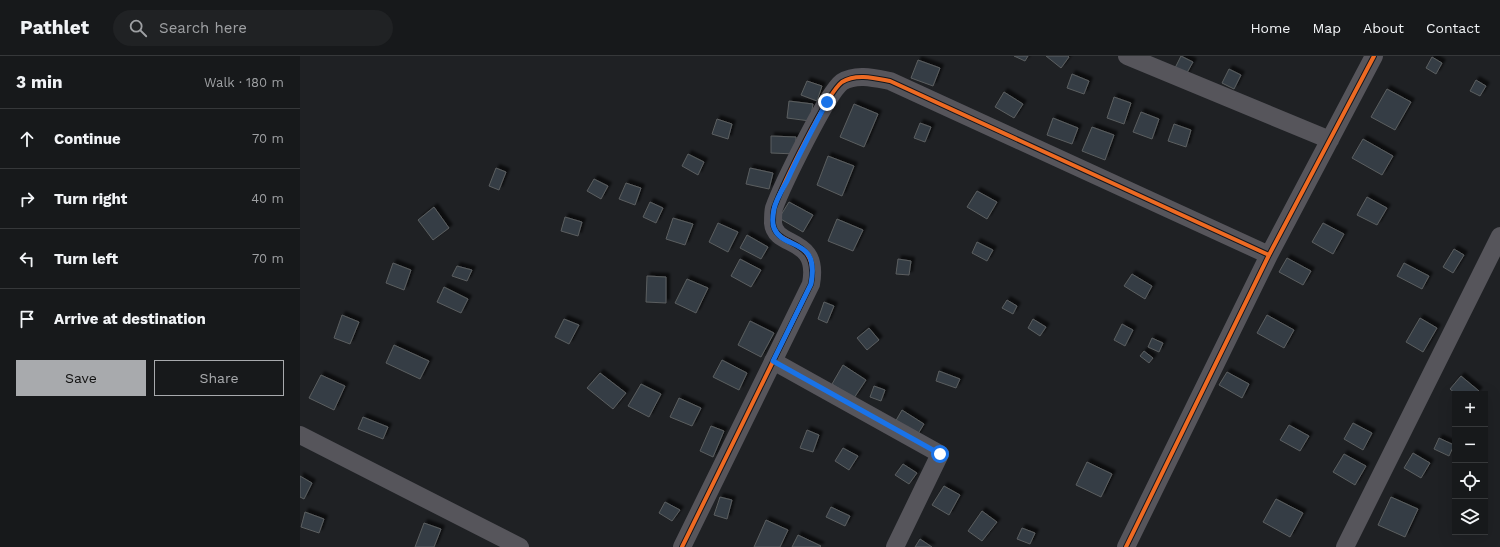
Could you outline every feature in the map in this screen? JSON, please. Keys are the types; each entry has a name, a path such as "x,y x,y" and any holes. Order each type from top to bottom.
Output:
{"street":[{"path":"1127,56 1330,140"},
{"path":"1126,547 1270,255 1374,56"},
{"path":"682,547 811,284 813,270 811,259 804,250 776,232 774,225 774,207 799,155 834,90 842,82 851,78 862,77 890,81 1270,255"},
{"path":"1344,547 1500,236"},
{"path":"773,361 940,454 895,547"},
{"path":"300,435 520,547"}],"building":[{"path":"1014,56 1028,56 1025,61"},
{"path":"1046,56 1068,56 1069,57 1061,68"},
{"path":"1181,56 1193,62 1184,78 1173,72"},
{"path":"1432,57 1442,63 1436,74 1426,68"},
{"path":"918,60 940,68 933,86 911,78"},
{"path":"1229,69 1241,75 1234,89 1222,83"},
{"path":"1072,74 1089,81 1084,94 1067,88"},
{"path":"1476,80 1486,86 1480,96 1470,91"},
{"path":"807,81 822,86 817,101 801,95"},
{"path":"1387,89 1411,102 1395,130 1371,117"},
{"path":"1004,92 1023,104 1014,118 995,107"},
{"path":"1114,97 1131,103 1124,124 1107,118"},
{"path":"789,101 813,104 810,121 787,118"},
{"path":"854,104 878,114 864,147 840,137"},
{"path":"1141,112 1159,119 1152,139 1133,132"},
{"path":"1053,118 1078,128 1072,144 1047,135"},
{"path":"717,119 732,124 728,139 712,134"},
{"path":"920,123 931,127 925,142 914,138"},
{"path":"1174,124 1191,130 1186,147 1168,141"},
{"path":"1092,127 1114,135 1105,160 1082,151"},
{"path":"771,136 796,137 796,154 771,153"},
{"path":"1363,139 1393,156 1382,175 1352,158"},
{"path":"688,154 704,162 698,175 682,166"},
{"path":"828,156 854,166 842,196 817,185"},
{"path":"496,168 506,172 499,190 489,186"},
{"path":"750,168 773,173 769,189 746,184"},
{"path":"594,179 608,186 601,199 587,191"},
{"path":"626,183 641,188 635,205 619,199"},
{"path":"977,191 997,202 987,219 967,207"},
{"path":"1367,197 1387,208 1377,225 1357,215"},
{"path":"650,202 663,208 656,223 643,217"},
{"path":"789,202 813,215 803,232 779,218"},
{"path":"434,207 449,228 433,240 418,220"},
{"path":"565,217 582,222 578,236 561,231"},
{"path":"673,218 693,224 685,245 666,239"},
{"path":"837,219 863,230 853,251 828,241"},
{"path":"718,223 738,232 728,252 709,242"},
{"path":"1323,223 1344,234 1333,254 1312,242"},
{"path":"747,235 768,247 761,259 740,248"},
{"path":"977,242 993,250 987,261 972,253"},
{"path":"1454,249 1464,255 1453,273 1443,267"},
{"path":"1287,258 1311,271 1303,285 1279,272"},
{"path":"740,259 761,270 751,287 731,276"},
{"path":"898,259 911,261 909,275 896,274"},
{"path":"393,263 411,270 404,290 386,283"},
{"path":"1404,263 1429,276 1422,289 1397,276"},
{"path":"457,266 472,270 467,281 452,276"},
{"path":"1132,274 1152,286 1145,299 1124,286"},
{"path":"647,276 666,277 666,303 646,302"},
{"path":"687,279 708,288 696,313 675,303"},
{"path":"444,287 468,299 461,313 437,302"},
{"path":"1007,300 1017,306 1013,314 1002,308"},
{"path":"824,302 834,306 827,323 818,319"},
{"path":"342,315 359,322 350,344 334,338"},
{"path":"1267,315 1294,330 1284,348 1257,333"},
{"path":"1420,318 1437,328 1423,352 1406,342"},
{"path":"564,319 579,325 569,344 555,337"},
{"path":"1033,319 1046,327 1040,336 1028,328"},
{"path":"750,321 774,333 761,357 738,345"},
{"path":"1122,324 1133,330 1125,346 1114,340"},
{"path":"869,328 879,340 867,350 857,338"},
{"path":"1152,338 1163,343 1159,352 1148,347"},
{"path":"394,345 429,361 420,379 386,363"},
{"path":"1144,351 1153,358 1149,363 1140,356"},
{"path":"722,360 747,373 739,390 713,377"},
{"path":"843,365 866,380 854,398 832,384"},
{"path":"939,371 960,379 956,388 936,381"},
{"path":"1227,372 1249,384 1242,398 1219,385"},
{"path":"600,373 626,393 613,409 587,388"},
{"path":"321,375 345,386 334,410 309,398"},
{"path":"1461,376 1479,391 1452,391 1450,389"},
{"path":"641,384 661,394 649,417 628,406"},
{"path":"874,386 885,390 881,401 870,397"},
{"path":"679,398 701,408 692,426 670,417"},
{"path":"902,410 924,424 916,437 894,424"},
{"path":"363,417 388,427 383,439 358,429"},
{"path":"1353,423 1372,433 1363,450 1344,439"},
{"path":"1289,425 1309,436 1300,451 1280,440"},
{"path":"711,426 724,431 713,457 700,451"},
{"path":"807,430 819,435 813,452 800,448"},
{"path":"1439,438 1452,444 1452,449 1449,456 1434,449"},
{"path":"843,448 858,456 849,470 835,461"},
{"path":"1413,453 1430,463 1421,478 1404,468"},
{"path":"1344,454 1366,466 1355,485 1333,472"},
{"path":"1087,462 1112,474 1101,497 1076,485"},
{"path":"903,464 917,473 909,484 895,475"},
{"path":"300,476 312,483 304,499 300,497"},
{"path":"944,486 960,495 949,515 932,505"},
{"path":"720,497 732,500 727,519 714,515"},
{"path":"1391,497 1418,509 1405,537 1378,525"},
{"path":"1276,499 1303,513 1290,537 1263,522"},
{"path":"665,502 680,510 672,521 659,513"},
{"path":"831,507 850,516 845,526 826,517"},
{"path":"982,511 997,522 982,541 968,531"},
{"path":"305,512 324,519 319,533 301,527"},
{"path":"766,520 788,530 780,547 754,547"},
{"path":"424,523 441,529 434,547 415,547"},
{"path":"1022,528 1035,533 1030,544 1017,539"},
{"path":"798,535 821,546 792,547"},
{"path":"920,539 932,547 915,547"}],"cycle path":[{"path":"1126,547 1269,255 1374,56"},
{"path":"682,547 811,284 812,268 809,257 803,250 781,237 776,231 773,223 774,210 805,141 826,103 835,90 847,79 866,77 890,81 1269,255"}],"route":[{"path":"827,102 774,207 774,228 776,232 804,250 811,259 813,270 811,284 773,361 940,454"}]}
